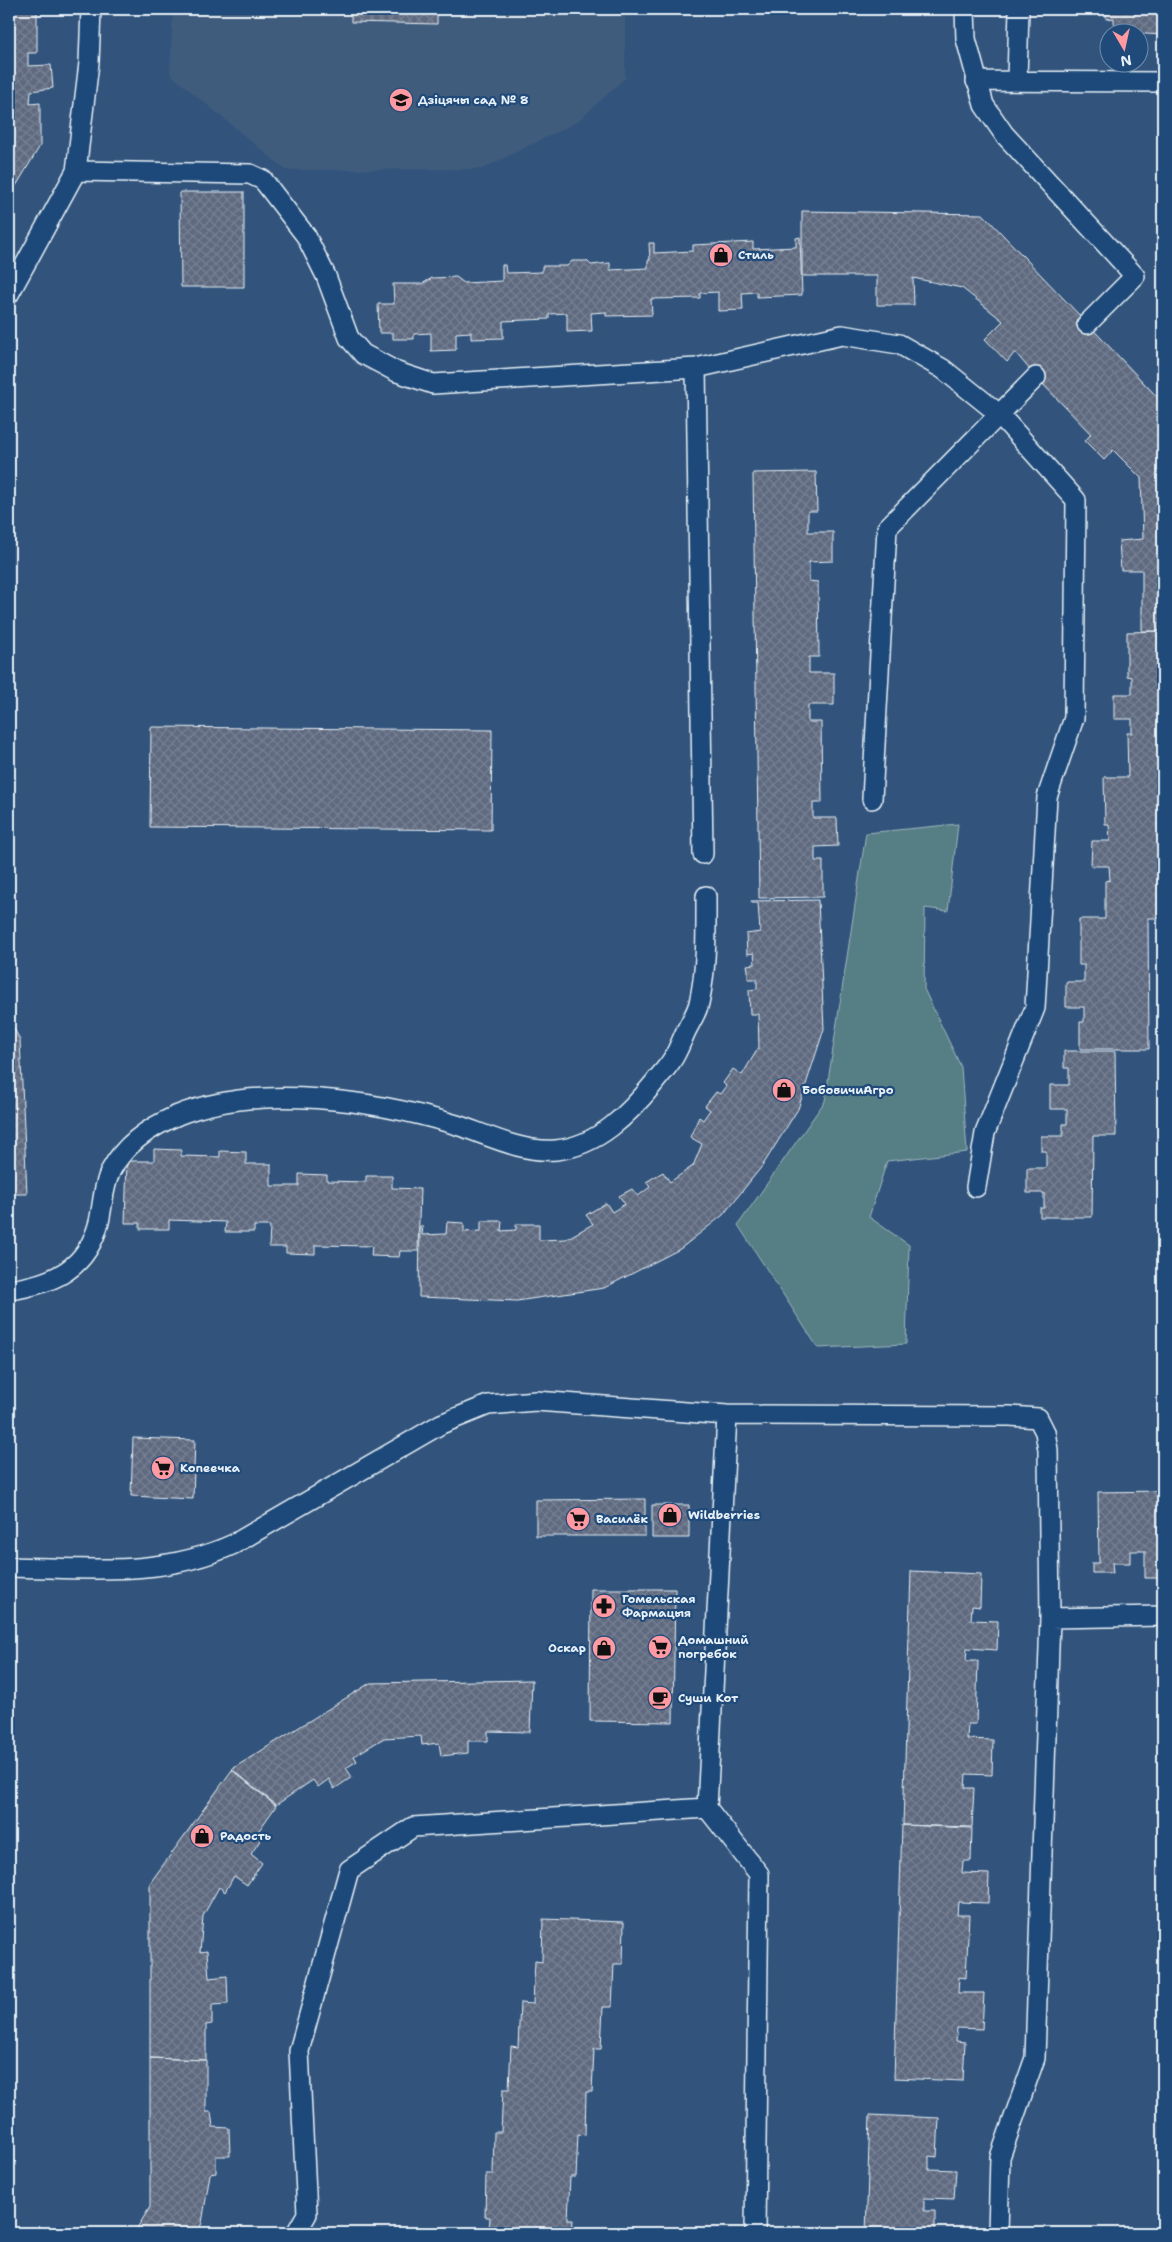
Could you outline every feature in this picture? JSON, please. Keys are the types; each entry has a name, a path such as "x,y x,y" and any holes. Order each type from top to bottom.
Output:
{"lane":[{"path":"9,294 76,171 89,63 91,9"},
{"path":"965,9 966,39 984,105 1004,134 1135,276 1087,324"},
{"path":"1017,80 1019,9"},
{"path":"976,81 1163,82"},
{"path":"76,171 250,174 263,180 306,236 326,276 350,338 363,354 396,372 433,384 696,368 842,334 899,344 943,368 999,414 1076,500 1074,718 1046,798 1034,1008 985,1132 976,1188"},
{"path":"696,368 702,854"},
{"path":"872,799 887,528 1036,377"},
{"path":"9,1290 36,1286 45,1282 62,1274 86,1254 95,1236 103,1193 111,1170 122,1153 143,1134 167,1120 195,1109 233,1100 325,1099 407,1111 526,1148 555,1150 586,1143 610,1128 638,1102 672,1060 680,1045 698,1006 707,954 706,896"},
{"path":"9,1567 126,1569 158,1567 209,1556 234,1544 441,1424 488,1405 536,1401 727,1415 1010,1416 1038,1418 1045,1432 1048,1450 1050,1618 1035,2058 1000,2157 998,2233"},
{"path":"727,1415 708,1808 759,1874 756,2233"},
{"path":"1050,1618 1163,1616"},
{"path":"296,2233 307,2214 299,2051 349,1870 413,1827 708,1808"}],"shaded area":[{"name":"Дзіцячы сад № 8","path":"173,9 625,9 625,78 577,122 482,169 286,170 170,74"}],"green space":[{"path":"958,824 948,911 925,908 924,989 961,1067 967,1152 887,1161 869,1217 909,1245 906,1344 818,1348 738,1225 825,1101 866,833"}],"building":[{"path":"9,9 37,9 37,53 28,53 28,66 51,65 53,88 31,91 30,104 40,103 40,146 10,196"},
{"path":"351,9 437,9 437,24 351,22"},
{"path":"1106,9 1163,9 1163,35 1150,34 1150,22 1114,22 1114,18 1106,19"},
{"path":"180,192 244,192 244,287 181,287"},
{"path":"802,211 983,214 1163,403 1163,631 1142,631 1142,570 1121,570 1119,541 1143,539 1141,478 1113,450 1104,460 1085,441 1091,434 1036,377 1015,352 1007,362 985,339 1003,321 962,288 913,278 914,305 877,305 877,276 802,276"},
{"path":"800,237 802,295 757,297 757,292 742,293 743,310 718,311 718,292 700,293 700,298 651,299 652,315 606,316 606,312 591,313 592,331 567,332 567,313 549,314 549,319 503,321 503,338 471,339 471,332 456,333 456,350 431,351 431,333 414,334 414,339 393,339 393,333 379,333 378,304 394,304 393,284 422,284 432,278 456,277 464,283 502,281 502,265 505,265 506,273 542,272 542,266 567,266 572,261 587,261 591,265 610,263 610,270 648,268 648,260 650,260 649,243 654,243 654,253 693,251 693,245 753,242 753,249 796,247 796,238"},
{"path":"816,472 817,511 808,511 808,532 833,532 833,561 809,562 809,581 818,582 819,657 809,657 809,673 834,673 834,705 808,705 808,722 821,722 822,803 813,803 813,818 837,818 838,846 815,847 815,861 823,861 823,897 759,898 753,473"},
{"path":"1163,631 1163,918 1148,918 1149,1049 1080,1049 1080,1022 1084,1022 1084,1007 1066,1007 1066,982 1084,982 1084,965 1079,965 1079,919 1105,919 1105,881 1110,880 1109,866 1091,866 1092,841 1110,841 1109,824 1105,824 1104,777 1128,777 1127,733 1132,733 1132,719 1114,719 1114,694 1132,694 1132,677 1127,676 1127,632"},
{"path":"151,727 492,730 491,830 150,827"},
{"path":"818,900 824,1029 798,1109 763,1165 723,1215 680,1249 604,1288 517,1301 419,1297 420,1226 423,1226 422,1235 446,1234 447,1222 464,1223 464,1232 481,1231 481,1221 502,1221 501,1231 516,1230 516,1224 539,1224 539,1240 566,1239 593,1224 586,1215 606,1203 612,1212 625,1204 619,1196 632,1189 638,1196 650,1187 646,1182 663,1172 670,1182 693,1166 702,1144 690,1137 699,1117 703,1120 710,1110 705,1106 716,1092 720,1094 726,1086 723,1083 733,1069 742,1075 759,1047 758,1014 750,1014 749,990 757,989 757,979 748,979 747,965 755,964 754,953 747,954 746,934 760,932 758,903 752,903 751,901"},
{"path":"9,1019 20,1040 27,1194 9,1194"},
{"path":"1064,1051 1115,1051 1116,1136 1093,1136 1092,1217 1040,1217 1040,1208 1044,1208 1044,1193 1027,1193 1027,1168 1046,1168 1046,1151 1041,1151 1041,1136 1063,1136 1063,1124 1067,1124 1067,1109 1050,1109 1050,1085 1069,1085 1069,1068 1064,1068"},
{"path":"154,1149 181,1150 181,1156 220,1157 220,1151 246,1152 246,1164 271,1164 271,1186 299,1186 299,1174 327,1175 327,1181 366,1182 366,1176 392,1176 392,1188 420,1189 418,1251 400,1251 399,1257 371,1256 372,1246 315,1245 315,1254 286,1253 286,1247 269,1247 270,1226 254,1226 254,1232 225,1232 226,1222 169,1220 169,1229 140,1229 140,1223 125,1223 127,1161 154,1161"},
{"name":"Копеечка","path":"133,1438 195,1440 193,1499 131,1496"},
{"path":"1163,1491 1163,1578 1145,1578 1145,1551 1130,1551 1130,1563 1112,1563 1113,1573 1092,1573 1092,1563 1099,1563 1098,1492"},
{"path":"645,1499 645,1536 536,1536 536,1500"},
{"path":"652,1505 689,1505 689,1538 652,1538"},
{"path":"911,1571 981,1574 980,1607 972,1606 971,1620 998,1621 997,1650 967,1648 966,1661 978,1661 976,1724 968,1724 967,1739 993,1740 992,1775 966,1774 965,1788 974,1788 972,1827 903,1825"},
{"path":"591,1589 675,1589 673,1722 590,1721"},
{"path":"532,1680 530,1732 488,1731 488,1741 468,1741 468,1753 441,1756 439,1743 422,1745 421,1736 384,1738 354,1756 357,1761 346,1768 352,1777 334,1789 329,1779 318,1787 313,1780 276,1805 232,1769 370,1683"},
{"path":"232,1770 276,1806 255,1836 261,1839 251,1854 262,1863 247,1885 234,1876 225,1892 219,1887 203,1916 200,1952 207,1951 209,1978 227,1976 228,2004 212,2005 212,2024 206,2025 206,2060 150,2058 150,1883"},
{"path":"902,1825 972,1828 971,1861 963,1861 962,1873 989,1874 988,1903 958,1902 957,1915 969,1915 966,1978 959,1977 958,1993 984,1993 982,2029 957,2028 956,2041 965,2042 963,2081 894,2078"},
{"path":"543,1919 624,1922 623,1964 614,1964 612,2007 603,2007 601,2049 594,2049 592,2092 586,2092 585,2135 578,2134 576,2177 570,2177 568,2220 573,2220 572,2233 489,2233 490,2217 485,2217 486,2174 493,2174 494,2132 501,2132 503,2089 509,2089 511,2046 518,2047 520,2003 533,2004 535,1961 542,1962"},
{"path":"150,2058 206,2060 206,2112 211,2112 213,2127 229,2128 230,2156 216,2156 216,2173 210,2174 202,2223 197,2233 134,2233 150,2207"},
{"path":"870,2115 939,2118 937,2157 929,2156 929,2169 956,2170 954,2199 924,2198 924,2211 935,2211 935,2233 866,2233"}],"place":[{"name":"Дзіцячы сад № 8","path":"401,100"},
{"name":"Стиль","path":"721,255"},
{"name":"БобовичиАгро","path":"784,1090"},
{"name":"Копеечка","path":"163,1468"},
{"name":"Wildberries","path":"670,1515"},
{"name":"Василёк","path":"578,1519"},
{"name":"Гомельская Фармацыя","path":"604,1606"},
{"name":"Домашний погребок","path":"660,1647"},
{"name":"Оскар","path":"604,1648"},
{"name":"Суши Кот","path":"660,1698"},
{"name":"Радость","path":"202,1836"}]}
